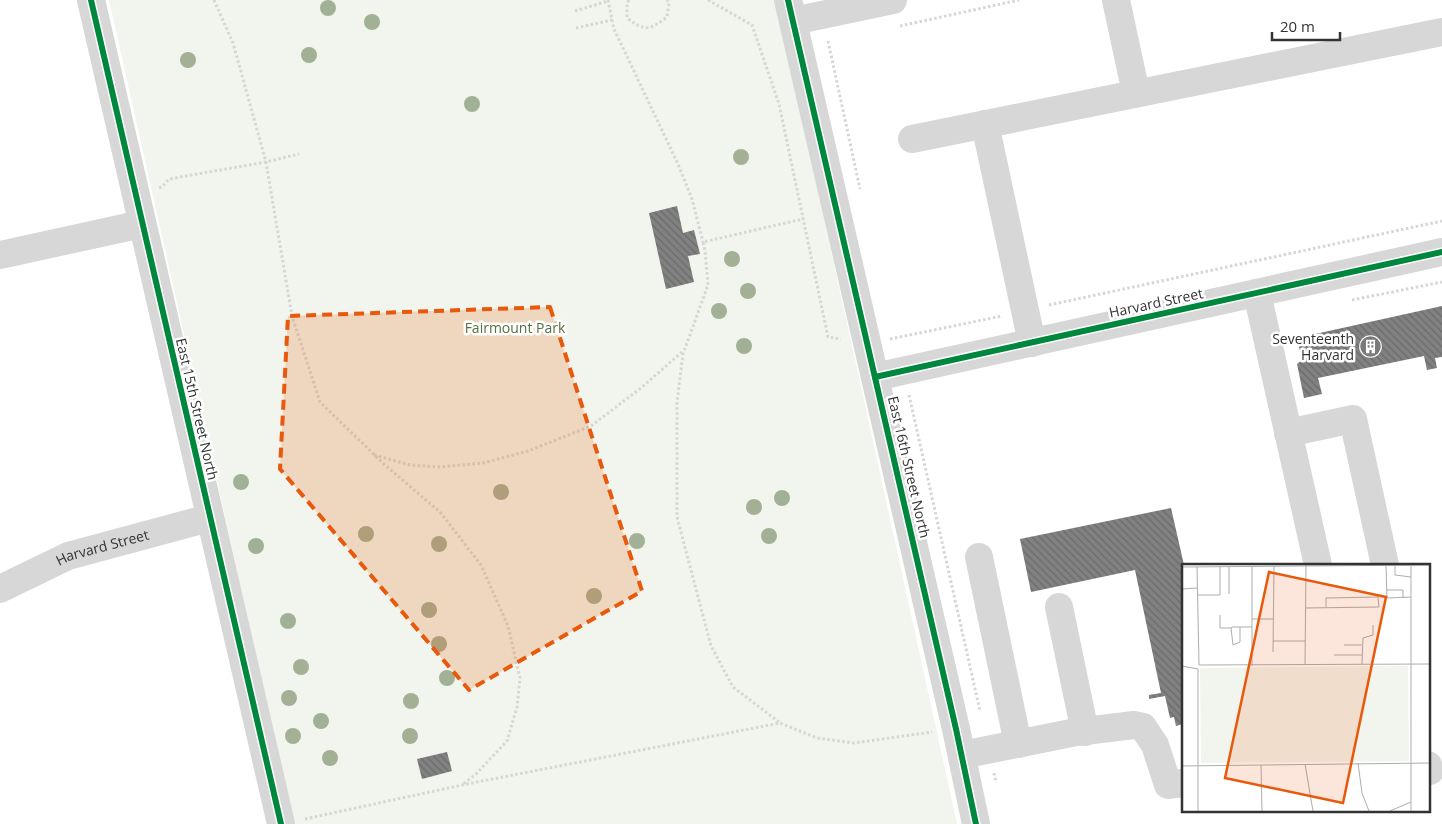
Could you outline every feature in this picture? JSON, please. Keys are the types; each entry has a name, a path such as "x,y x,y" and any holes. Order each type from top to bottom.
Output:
{"street":[{"name":"East 15th Street North","path":"90,0 209,518 291,822"},
{"path":"791,10 893,0"},
{"path":"1116,0 1136,93"},
{"name":"East 16th Street North","path":"791,10 959,742 976,824"},
{"path":"912,139 1442,32"},
{"path":"985,124 1032,343"},
{"path":"0,254 142,224"},
{"name":"Harvard Street","path":"875,377 1442,252"},
{"path":"1256,293 1318,564"},
{"path":"1288,433 1353,419 1385,564"},
{"name":"Harvard Street","path":"0,590 68,556 209,518"},
{"path":"979,557 1018,744"},
{"path":"1059,607 1086,732"},
{"path":"959,742 988,749 1134,725 1143,727 1155,746 1168,786 1182,783"}],"path":[{"path":"214,0 233,43 266,162 292,316 320,402 374,455 446,519 481,565 508,626 520,678 517,707 507,741 476,774 462,785"},
{"path":"575,10 608,0 614,29 678,164 692,199 705,250 708,285 683,354 677,402 677,516 711,646 732,687 780,723 816,738 854,743 959,742"},
{"path":"629,0 626,4 627,18 638,27 654,27 667,17 668,1"},
{"path":"708,0 752,26 779,104 828,337 868,346 892,339 1442,220"},
{"path":"895,27 1019,0"},
{"path":"576,28 612,20"},
{"path":"838,39 828,41 860,189"},
{"path":"154,189 162,187 169,179 266,162 299,154"},
{"path":"702,242 803,219"},
{"path":"1347,301 1442,282"},
{"path":"374,455 410,465 440,467 483,463 528,451 591,426 641,388 686,348"},
{"path":"907,390 996,783"},
{"path":"291,822 462,785 780,723"}],"highlighted area":[{"path":"550,307 642,591 469,690 280,469 288,316"}],"green space":[{"name":"Fairmount Park","path":"109,0 776,0 957,824 294,824"}],"building":[{"path":"677,206 683,233 694,230 700,254 688,256 694,282 666,289 649,213"},
{"name":"Seventeenth Harvard","path":"1442,306 1442,357 1435,358 1437,368 1427,370 1424,356 1318,378 1322,394 1304,398 1297,364 1302,360 1297,338"},
{"path":"1171,508 1184,564 1182,564 1182,724 1176,726 1174,717 1170,718 1165,696 1149,699 1149,695 1161,693 1135,570 1031,592 1020,539"},
{"path":"447,752 452,771 422,779 417,759"}],"cycle path":[{"path":"91,0 281,824"},
{"path":"788,0 956,729 976,824"},
{"path":"875,377 1442,252"}],"place":[{"name":"Seventeenth Harvard","path":"1370,347"}]}
